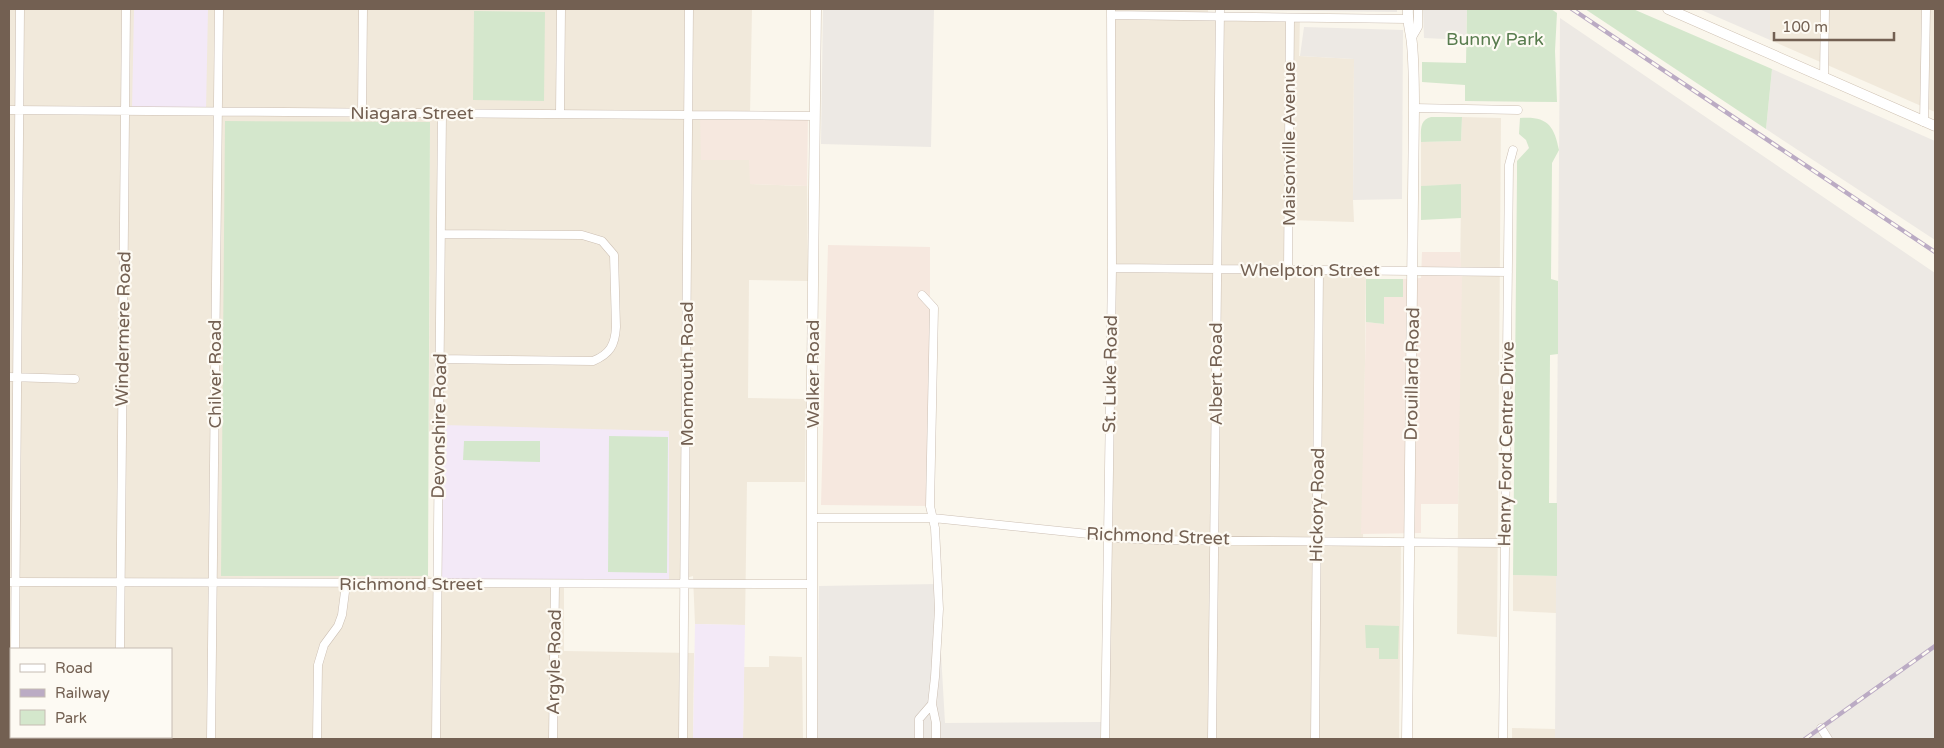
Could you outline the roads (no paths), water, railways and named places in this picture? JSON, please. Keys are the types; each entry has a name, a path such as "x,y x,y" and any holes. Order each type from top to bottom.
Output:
{"main road":[{"name":"Walker Road","path":"812,739 816,9"},
{"path":"1668,9 1935,126"},
{"name":"Drouillard Road","path":"1407,14 1411,39 1414,108 1407,739"}],"street":[{"path":"16,648 12,582 13,377 20,110 20,9"},
{"name":"Windermere Road","path":"120,648 126,9"},
{"name":"Chilver Road","path":"211,739 219,9"},
{"path":"362,112 363,9"},
{"path":"560,114 561,9"},
{"name":"Monmouth Road","path":"683,739 689,9"},
{"path":"1411,39 1418,27 1418,9"},
{"path":"1824,77 1825,9"},
{"path":"1924,122 1926,9"},
{"path":"1111,12 1220,12 1290,18 1407,14"},
{"name":"St. Luke Road","path":"1105,739 1112,268 1111,12"},
{"name":"Albert Road","path":"1212,739 1220,12"},
{"name":"Maisonville Avenue","path":"1288,270 1290,18"},
{"path":"1414,108 1518,110"},
{"name":"Niagara Street","path":"9,110 816,116"},
{"name":"Devonshire Road","path":"436,739 442,113"},
{"name":"Henry Ford Centre Drive","path":"1503,739 1509,165 1513,150"},
{"path":"439,359 593,361 603,357 611,350 615,339 616,327 614,255 602,241 582,236 440,234"},
{"name":"Whelpton Street","path":"1112,268 1508,272"},
{"name":"Hickory Road","path":"1315,739 1319,270"},
{"path":"922,295 934,308 930,506 934,518 939,608 932,704 936,723 936,739"},
{"path":"13,377 75,379"},
{"name":"Richmond Street","path":"812,518 934,518 1150,540 1214,539 1505,543"},
{"name":"Richmond Street","path":"12,582 812,584"},
{"path":"317,739 318,665 324,645 338,626 342,615 346,584"},
{"name":"Argyle Road","path":"553,739 555,584"},
{"path":"919,739 919,719 932,704"},
{"path":"1821,728 1828,739"}],"railway":[{"path":"1572,9 1935,252"},
{"path":"1805,739 1935,646"}],"park label":[{"name":"Bunny Park","path":"1495,39"}]}
